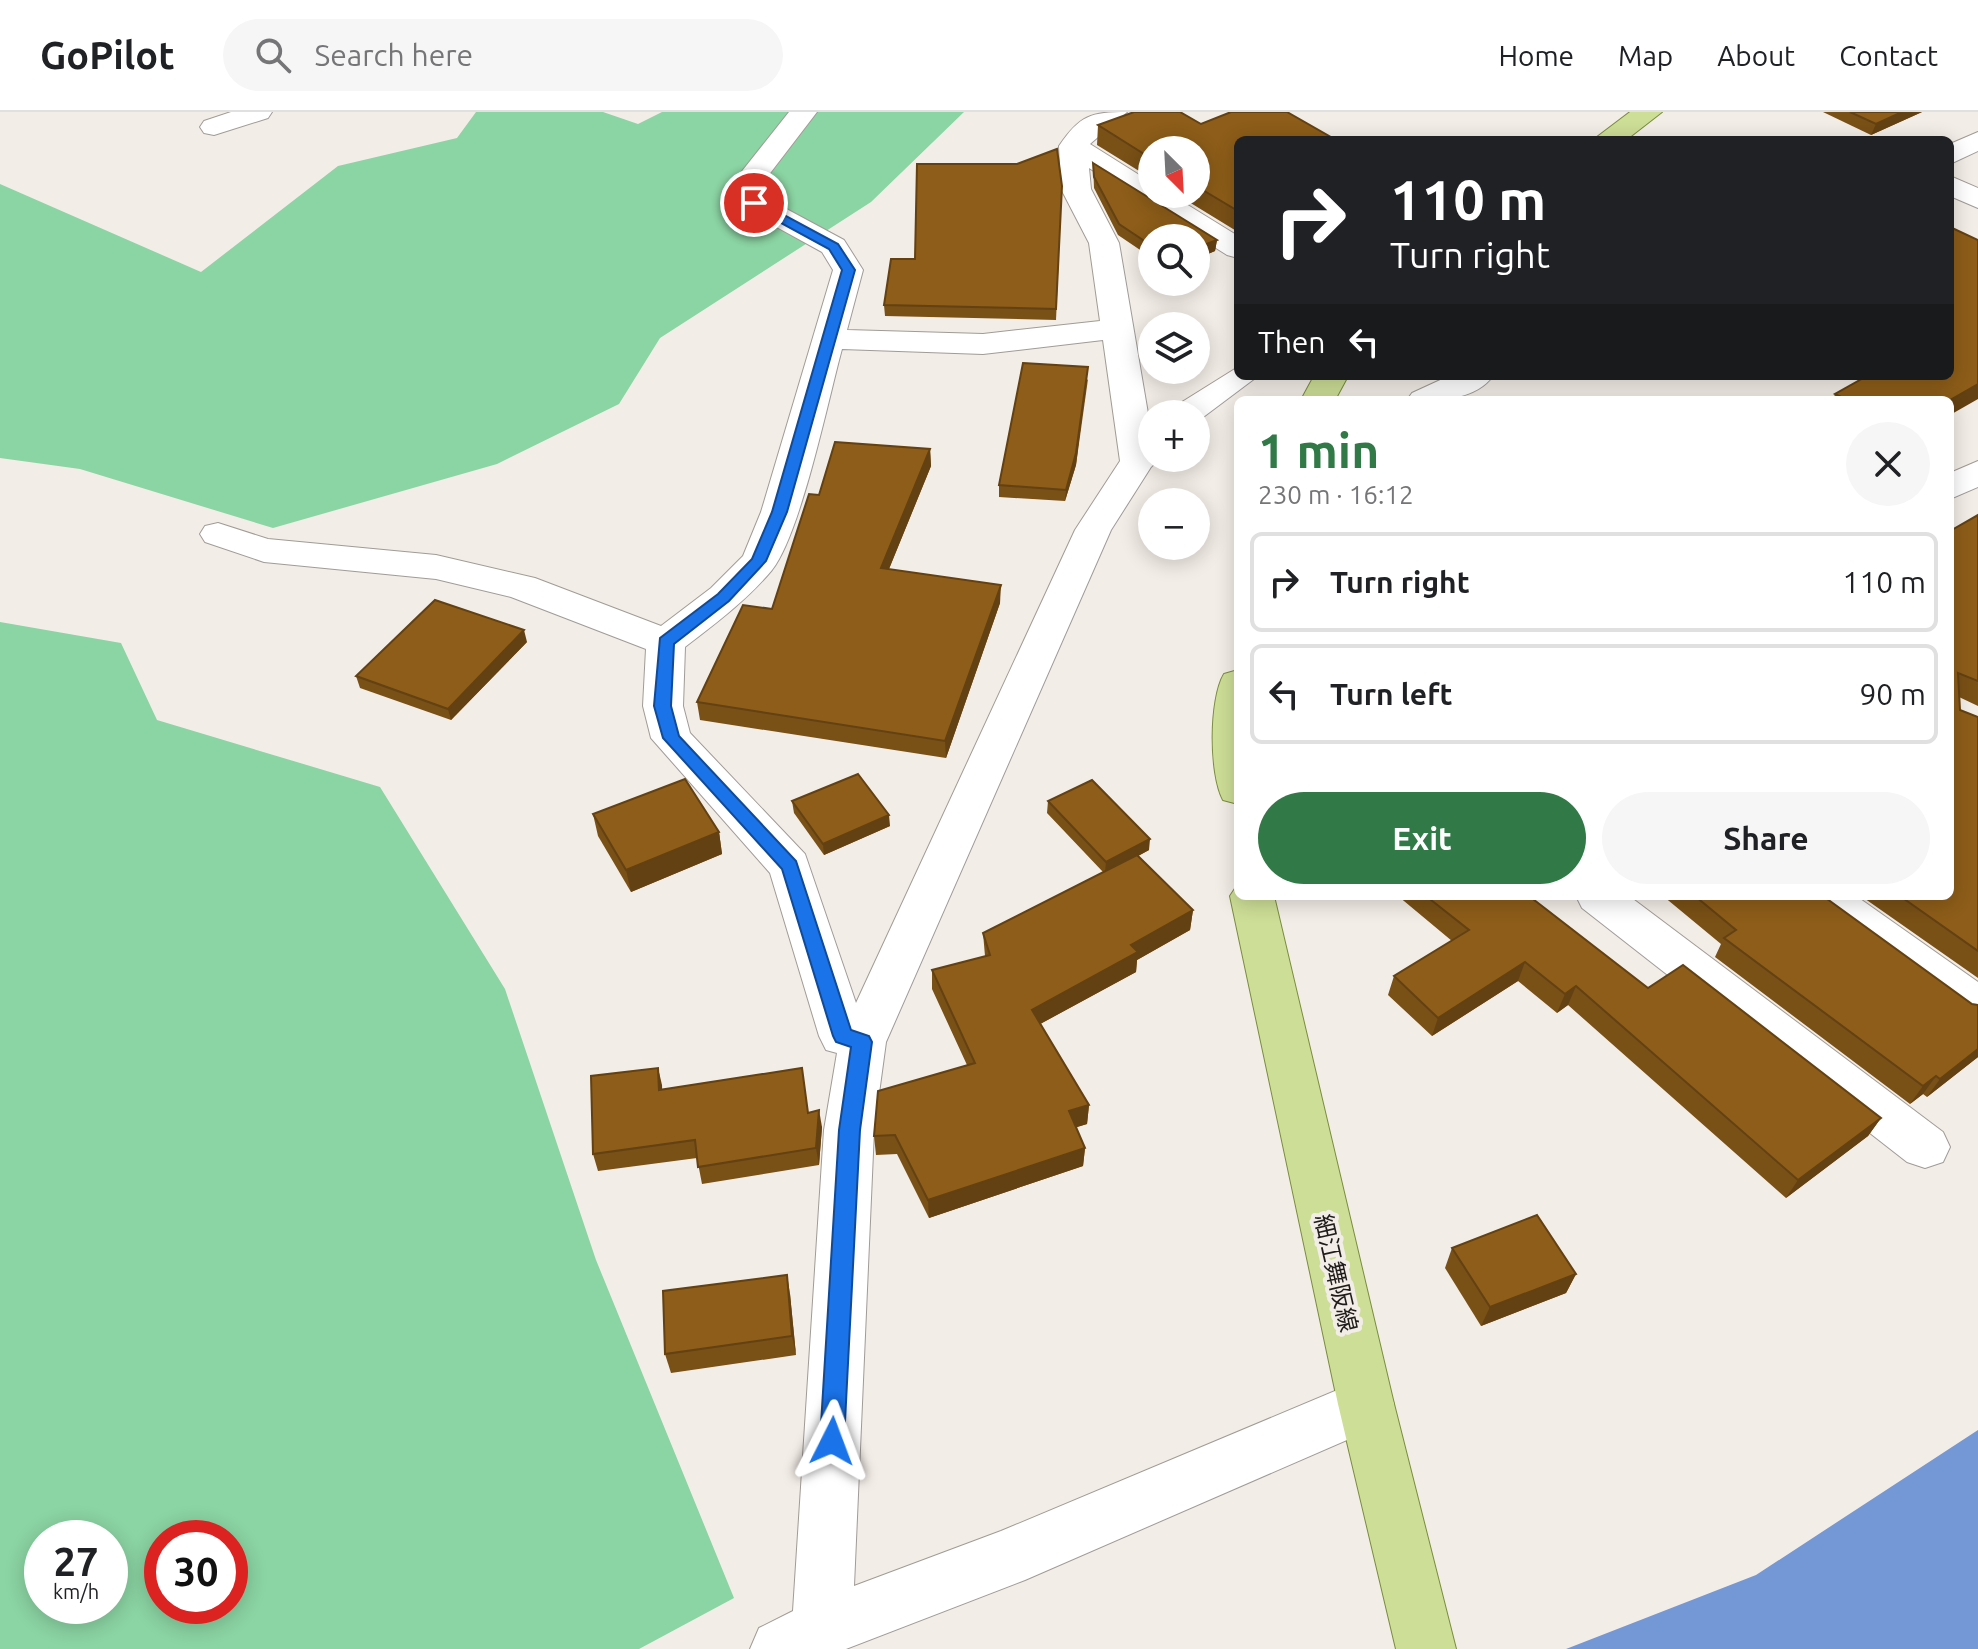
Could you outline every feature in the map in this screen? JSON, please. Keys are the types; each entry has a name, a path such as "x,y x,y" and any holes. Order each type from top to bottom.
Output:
{"main road":[{"path":"1613,136 1648,112"},
{"path":"1234,724 1234,745"},
{"name":"細江舞阪線","path":"1253,900 1366,1404 1426,1649"}],"street":[{"path":"214,127 258,112"},
{"path":"803,112 746,185 754,203 833,246 848,270 831,339 779,512 759,561 724,597 666,642 663,706 671,738 790,866 843,1036 862,1042"},
{"path":"1113,112 1092,125 1073,146 1076,189 1104,243 1116,329 1138,427"},
{"path":"1954,153 1978,140"},
{"path":"1073,146 1234,247"},
{"path":"1954,187 1978,199"},
{"path":"831,339 983,344 1116,329"},
{"path":"1206,400 1235,380"},
{"path":"1433,396 1467,380"},
{"path":"1138,463 1093,530 862,1042 849,1130 801,1639 1004,1559 1366,1404"},
{"path":"1954,486 1978,472"},
{"path":"1954,498 1978,511"},
{"path":"218,534 264,550 436,567 522,587 666,642"},
{"path":"1603,900 1925,1147"},
{"path":"1829,900 1978,1007"}],"green space":[{"path":"476,112 603,112 638,124 662,112 964,112 871,202 660,338 619,404 497,464 273,528 80,469 0,458 0,184 201,272 338,166 457,138"},
{"path":"0,622 121,643 157,720 380,787 505,989 596,1260 734,1598 639,1649 0,1649"}],"water":[{"path":"1978,1430 1978,1649 1566,1649 1756,1575"}],"building":[{"path":"1134,112 1180,112 1201,124 1231,112 1287,112 1329,136 1234,136 1234,209 1210,194 1210,136 1138,136 1138,150 1098,125"},
{"path":"1850,112 1902,112 1876,124"},
{"path":"1057,149 1062,186 1056,309 884,305 891,259 915,259 917,164 1017,164"},
{"path":"1093,163 1138,191 1138,208 1165,208 1191,224 1138,224 1138,237 1119,224 1094,177"},
{"path":"1954,229 1978,240 1978,384 1954,398 1835,394 1860,380 1954,380"},
{"path":"1023,363 1088,367 1076,453 1066,490 999,485"},
{"path":"835,442 930,449 881,568 1001,585 945,741 697,702 743,605 772,609 809,494 819,495"},
{"path":"1978,515 1978,681 1958,673 1960,710 1978,717 1978,951 1906,900 1954,900 1954,529"},
{"path":"435,600 524,630 448,709 356,676"},
{"path":"858,774 889,815 823,844 792,801"},
{"path":"685,779 719,832 626,870 593,814"},
{"path":"1092,780 1150,839 1106,862 1048,801"},
{"path":"1137,855 1193,910 1131,945 1138,952 1032,1010 1089,1105 1069,1111 1085,1148 928,1200 895,1135 874,1136 878,1091 975,1063 932,970 990,955 983,933"},
{"path":"1431,900 1534,900 1648,988 1683,965 1881,1118 1798,1180 1576,986 1565,994 1525,962 1438,1018 1394,976 1469,930"},
{"path":"1700,900 1829,900 1972,1004 1978,1005 1978,1049 1940,1079 1936,1076 1923,1086 1724,938 1736,930"},
{"path":"658,1068 659,1090 802,1068 808,1113 819,1110 816,1148 698,1167 695,1140 593,1154 591,1076"},
{"path":"1537,1215 1576,1274 1490,1307 1452,1248"},
{"path":"787,1275 792,1336 665,1354 663,1291"}],"route":[{"path":"754,203 833,246 848,270 831,339 779,512 759,561 724,597 666,642 663,706 671,738 790,866 843,1036 862,1042 849,1130 832,1441"}]}
